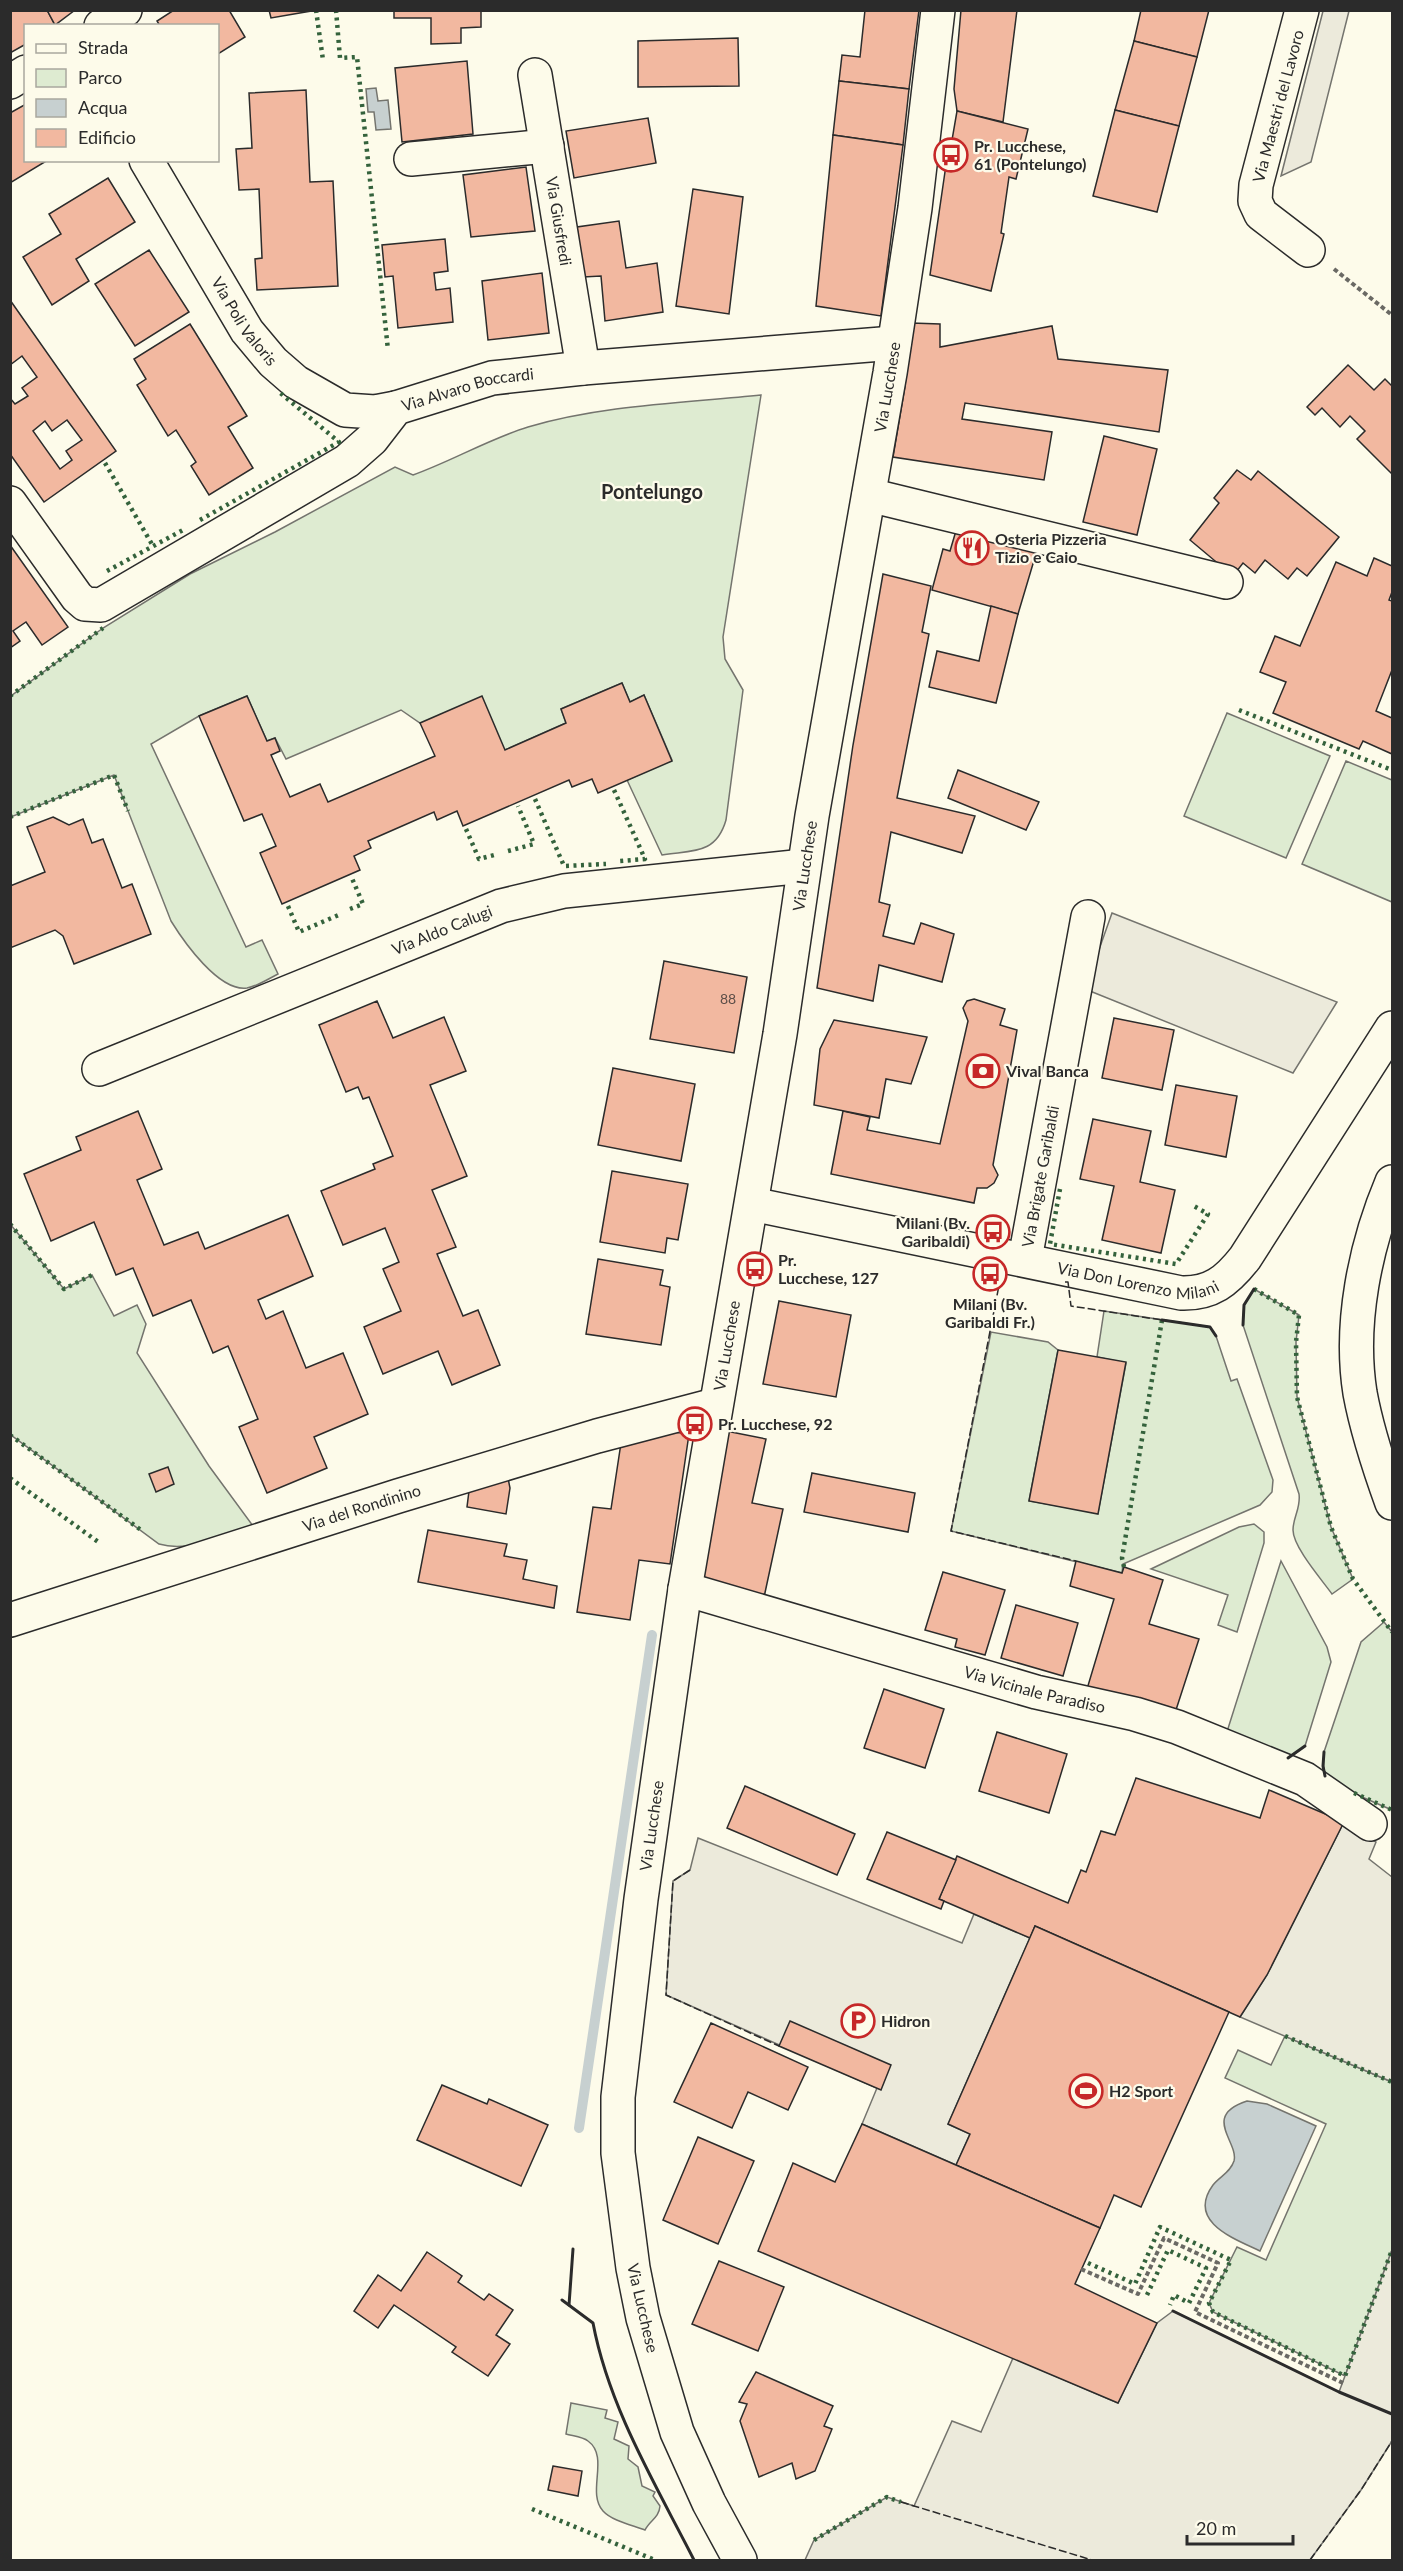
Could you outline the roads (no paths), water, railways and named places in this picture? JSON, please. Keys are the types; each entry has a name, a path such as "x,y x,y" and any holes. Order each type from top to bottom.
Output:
{"street":[{"path":"104,24 125,10"},
{"name":"Via Lucchese","path":"740,2560 709,2503 677,2432 643,2318 633,2268 618,2153 618,2097 641,1899 685,1589 715,1405 752,1204 804,866 894,343 915,208 938,10"},
{"name":"Via Maestri del Lavoro","path":"1302,10 1256,185 1255,201 1261,214 1308,250"},
{"path":"10,82 24,73"},
{"name":"Via Giusfredi","path":"536,75 583,368"},
{"path":"411,159 547,146"},
{"name":"Via Poli Valoris","path":"147,162 247,331 273,362 296,382 345,410 375,412 396,408"},
{"name":"Via Alvaro Boccardi","path":"10,503 77,597 85,604 101,604 347,461 372,440 396,408 492,378 583,368 894,343"},
{"path":"869,495 1226,582"},
{"name":"Via Aldo Calugi","path":"99,1069 501,906 536,896 724,873 804,866"},
{"name":"Via Brigate Garibaldi","path":"1025,1259 1088,918"},
{"name":"Via Don Lorenzo Milani","path":"752,1204 1181,1293 1195,1293 1214,1288 1227,1279 1245,1258 1392,1028"},
{"path":"1392,1182 1374,1229 1368,1253 1357,1354 1360,1392 1368,1430 1392,1503"},
{"name":"Via del Rondinino","path":"10,1620 398,1496 608,1433 715,1405"},
{"name":"Via Vicinale Paradiso","path":"685,1589 1035,1692 1076,1703 1135,1714 1177,1727 1305,1779 1370,1824"}],"water":[{"path":"376,88 378,101 388,100 391,129 376,130 374,112 368,112 366,89"},
{"path":"1247,2101 1267,2104 1316,2126 1260,2251 1227,2235 1209,2219 1205,2209 1206,2198 1213,2185 1234,2161 1232,2146 1225,2130 1226,2114 1233,2107"}],"waterway":[{"path":"579,2128 652,1635"}],"place":[{"name":"Pr. Lucchese, 61 (Pontelungo)","path":"951,155"},
{"name":"Osteria Pizzeria Tizio e Caio","path":"972,548"},
{"name":"Vival Banca","path":"983,1071"},
{"name":"Milani (Bv. Garibaldi)","path":"993,1232"},
{"name":"Pr. Lucchese, 127","path":"755,1269"},
{"name":"Milani (Bv. Garibaldi Fr.)","path":"990,1274"},
{"name":"Pr. Lucchese, 92","path":"695,1424"},
{"name":"Hidron","path":"858,2021"},
{"name":"H2 Sport","path":"1086,2091"}],"district":[{"name":"Pontelungo","path":"652,492"}]}
